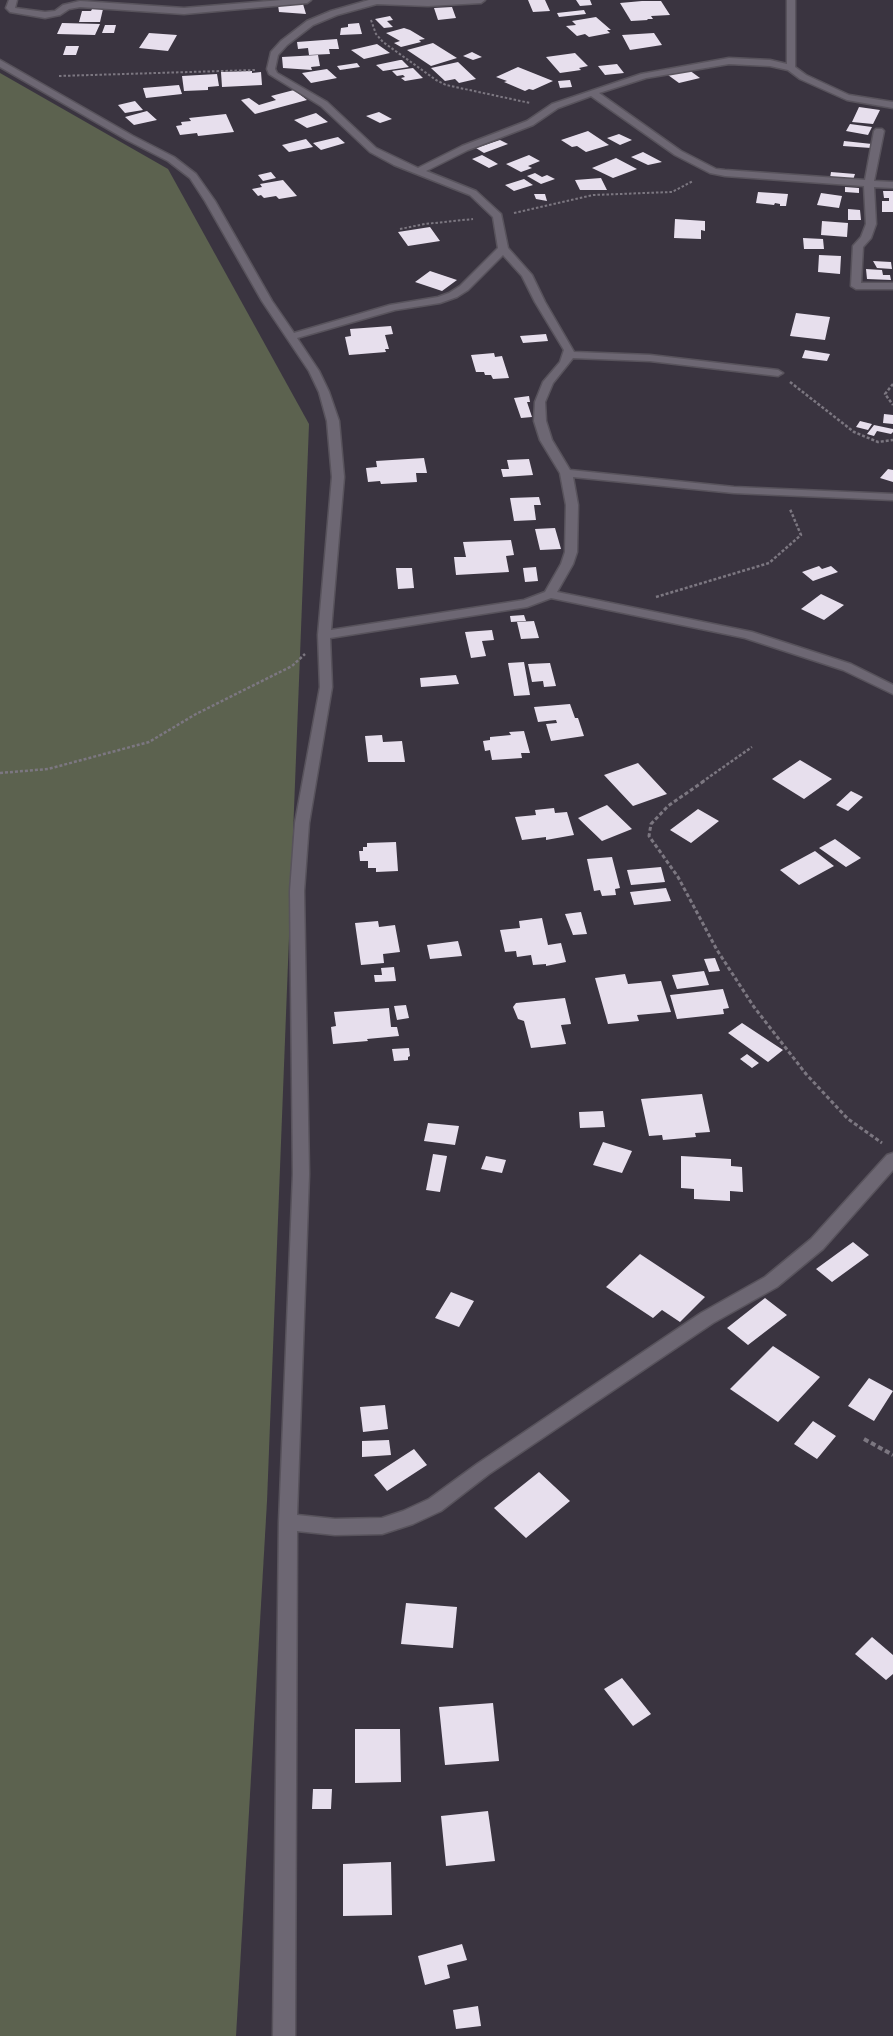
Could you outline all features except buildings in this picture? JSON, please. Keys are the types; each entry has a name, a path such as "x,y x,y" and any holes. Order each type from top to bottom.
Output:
{"street":[{"path":"13,0 10,8 12,10 44,14 57,13 66,7 80,4 184,11 307,0"},
{"path":"358,0 428,3 481,0"},
{"path":"791,0 791,68"},
{"path":"382,1 334,13 310,23 274,54 271,69 273,74 324,104 373,150 397,163 474,192 498,216 503,249 527,275 540,302 568,345 569,355 548,382 540,402 540,421 546,440 566,473 572,505 571,552 567,564 550,594"},
{"path":"419,171 465,148 530,123 555,106 669,70 729,61 770,63 791,68 803,77 847,97 893,105"},
{"path":"0,63 130,138 171,159 193,176 210,201 267,301 314,371 324,392 333,420 337,448 338,477 324,636 326,687 302,823 297,890 301,1174 288,1522 284,2036"},
{"path":"593,93 678,154 704,167 725,173 893,185"},
{"path":"879,131 869,184 871,224 866,238 858,246 856,286 893,286"},
{"path":"291,337 394,307 440,300 453,295 464,288 503,249"},
{"path":"569,355 650,358 778,373"},
{"path":"566,473 734,490 893,497"},
{"path":"324,636 527,603 550,594 748,635 847,667 893,690"},
{"path":"288,1522 335,1527 382,1526 407,1518 435,1505 483,1469 707,1318 771,1282 818,1244 889,1152"}],"path":[{"path":"382,1 370,21 376,34 383,42 436,80 446,85 555,106"},
{"path":"23,76 184,73 271,69"},
{"path":"400,229 425,224 524,212 593,195 672,192 693,181 704,167"},
{"path":"778,373 854,432 878,442 893,440"},
{"path":"893,384 885,394 893,405"},
{"path":"655,598 769,563 790,547 801,536 782,492"},
{"path":"0,773 48,769 149,742 196,714 292,666 324,636"},
{"path":"752,747 668,806 651,824 649,836 678,878 717,950 766,1022 806,1074 848,1119 889,1152"},
{"path":"864,1439 893,1455"}],"green space":[{"path":"0,73 168,169 309,424 267,1501 236,2036 0,2036"}]}
